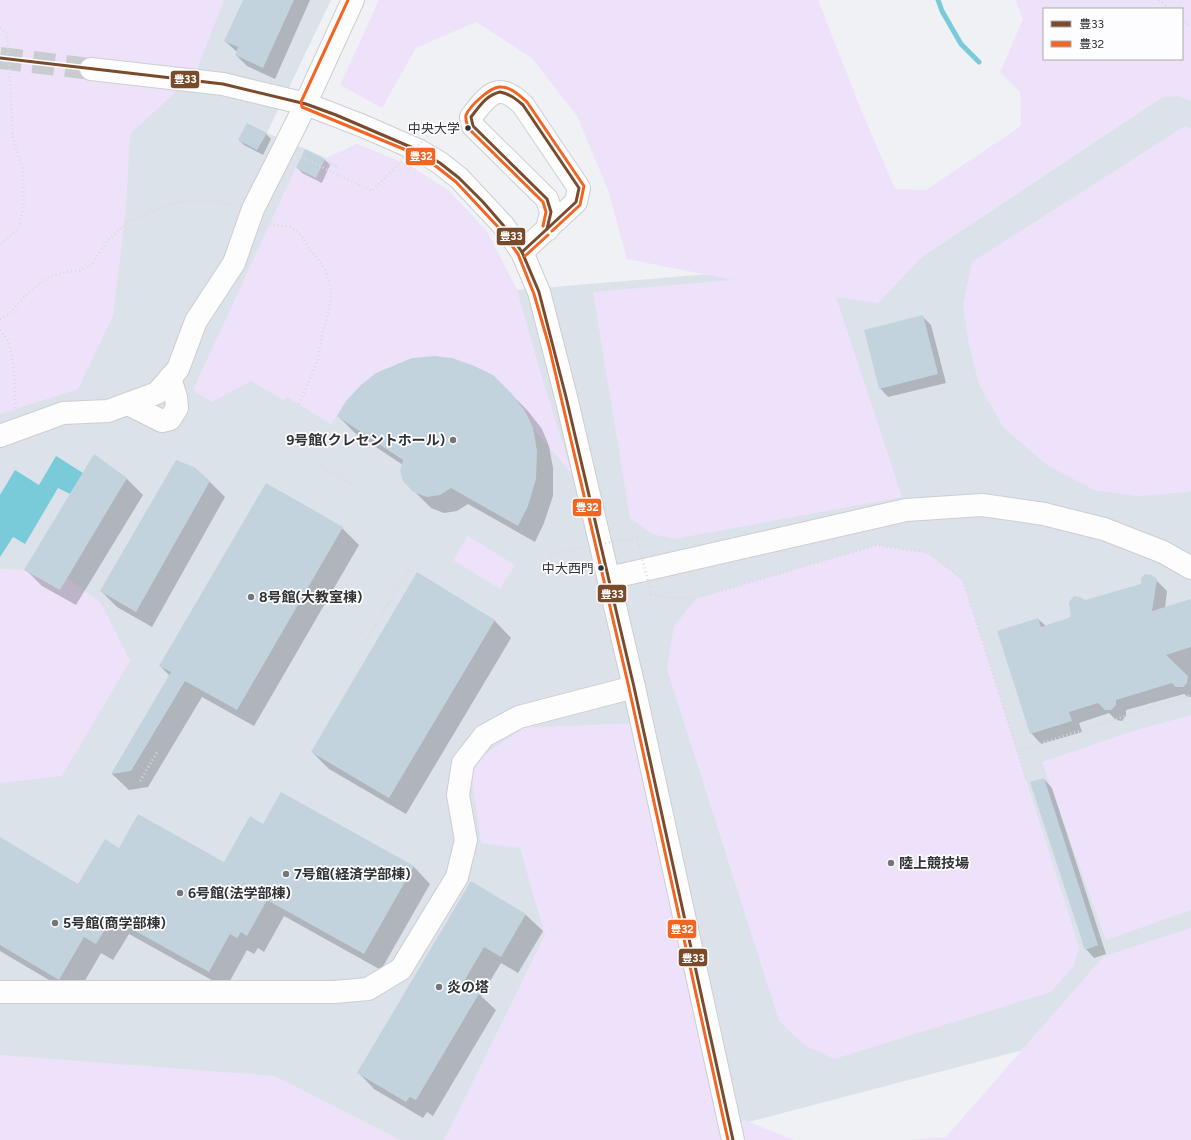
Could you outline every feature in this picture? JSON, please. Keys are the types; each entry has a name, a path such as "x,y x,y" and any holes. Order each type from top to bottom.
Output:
{"street":[{"path":"7,434 63,413 108,411 157,393 178,369 196,320 234,263 253,209 306,104 353,0"},
{"path":"91,69 223,84 306,104 364,126 420,150 459,178 503,225 522,252 539,292 554,345 634,687 733,1140"},
{"path":"522,252 546,230 576,202 579,188 523,105 507,92 496,92 487,96 471,117 473,126 547,199 551,212 546,230"},
{"path":"128,404 162,421 170,419 177,408 176,397 170,378"},
{"path":"608,578 906,510 982,505 1044,514 1104,529 1163,552 1191,568"},
{"path":"0,992 334,992 368,989 401,969 457,876 466,840 458,794 463,763 484,736 519,717 634,687"}],"path":[{"path":"1159,0 1169,8"},
{"path":"1183,20 1191,27"},
{"path":"0,28 7,34 13,137 23,171 24,206 18,229 0,245"},
{"path":"301,157 372,191 442,122"},
{"path":"0,319 9,314 29,292 48,277 65,272 79,271 92,263 107,241 128,222 140,216 167,206 187,201 209,200 233,204"},
{"path":"270,224 291,228 301,235 309,249 318,259 326,272 331,288 330,306 322,335 318,359 299,404"},
{"path":"0,330 8,341 13,364 16,398 7,434"},
{"path":"320,465 352,484"},
{"path":"550,554 637,537 651,594 665,597 697,598 877,546 928,553 963,580 1026,779"},
{"path":"367,639 410,568"},
{"path":"1017,751 1191,695"},
{"path":"140,781 158,751"}],"shaded area":[{"name":"中央大学","path":"0,0 331,0 267,133 327,158 357,144 410,166 449,191 487,232 517,290 903,258 1170,85 1191,93 1191,1006 718,1130 521,1140 0,1140"},
{"path":"0,0 224,0 195,74 130,134 126,209 113,316 78,389 0,414"},
{"path":"379,0 818,0 862,112 895,189 926,190 1021,126 1020,92 1000,72 1023,19 1015,0 1191,0 1191,101 1179,96 1163,97 922,257 878,303 836,297 902,497 674,539 652,534 630,518 593,292 733,280 627,259 608,190 577,116 532,58 476,22 416,48 382,108 340,85"},
{"path":"1185,126 1191,129 1191,491 1137,496 1094,490 1047,465 1003,427 979,384 969,345 963,305 972,262"},
{"path":"357,144 410,166 449,191 487,232 517,290 572,474 533,428 525,411 511,393 493,375 412,358 376,373 361,385 346,401 331,424 287,397 283,400 251,381 212,402 193,390 296,167 316,178 317,158 337,168 338,166 316,155 327,158"},
{"path":"468,536 515,565 500,589 453,560"},
{"name":"陸上競技場","path":"877,545 928,553 963,580 1079,947 1074,966 1051,992 834,1059 804,1045 779,1021 667,669 674,626 697,598"},
{"path":"0,569 24,570 60,590 67,578 101,603 130,661 62,776 0,783"},
{"path":"1191,715 1191,910 1106,940 1042,762 1130,732"},
{"path":"636,723 731,1115 794,1140 444,1140 545,935 520,848 481,843 470,765 523,728"},
{"path":"1191,928 1191,1140 909,1140 946,1137 1104,956"},
{"path":"0,1055 275,1076 400,1140 0,1140"}],"water":[{"path":"56,456 83,473 70,494 58,488 25,544 13,537 0,557 0,495 15,470 39,485"}],"building":[{"path":"243,0 294,0 263,68 235,55 238,47 224,41"},
{"path":"247,123 267,133 257,150 238,140"},
{"path":"305,149 325,159 316,178 296,168"},
{"path":"923,315 938,374 879,389 864,330"},
{"name":"9号館(クレセントホール)","path":"435,356 452,358 493,375 511,393 525,411 533,428 537,451 536,479 528,506 518,526 451,488 440,495 427,497 413,492 403,481 400,471 403,460 337,416 346,401 361,385 376,373 412,358"},
{"path":"94,454 127,478 60,590 24,570"},
{"path":"176,460 194,467 210,481 136,612 100,591"},
{"name":"8号館(大教室棟)","path":"266,483 343,527 237,710 185,681 131,771 111,774 171,672 159,666"},
{"name":"8号館(大教室棟)","path":"417,572 495,620 389,798 311,752"},
{"path":"1145,574 1152,575 1157,579 1152,611 1191,599 1191,647 1166,655 1188,676 1187,683 1183,687 1176,687 1172,683 1116,700 1116,705 1111,710 1105,710 1098,703 1069,712 1072,721 1030,734 997,631 1038,618 1041,627 1071,617 1069,602 1074,596 1085,600 1141,584 1141,578"},
{"path":"1044,778 1098,945 1085,950 1030,782"},
{"path":"281,792 414,866 364,954 267,900 247,936 241,932 237,938 230,934 209,972 112,918 96,944 84,937 59,980 0,945 0,837 78,884 105,839 119,848 138,814 224,862 250,816 263,824"},
{"name":"炎の塔","path":"471,881 526,914 501,957 484,947 463,983 480,992 416,1100 410,1097 406,1102 357,1073"}],"waterway":[{"path":"938,0 942,11 961,44 979,62"}],"tunnel":[{"path":"0,58 91,69"}],"transit line":[{"name":"豊32","path":"348,0 301,102 302,107 418,155 437,167 456,182 499,228 518,254 534,294 549,346 629,688 728,1140"},
{"name":"豊33","path":"0,58 223,84 306,104 336,115 420,151 440,163 459,178 483,202 503,225 522,252 539,292 566,397 634,687 733,1140"},
{"name":"豊32","path":"543,226 546,212 543,202 468,128 466,122 466,115 468,111 480,98 495,88 503,87 511,89 527,102 584,186 580,205 552,231"},
{"name":"豊33","path":"500,92 510,95 523,105 579,188 576,202 547,229 551,212 547,199 473,126 471,117 477,109 491,96 500,92"},
{"name":"豊33","path":"522,252 547,229"},
{"name":"豊32","path":"525,256 548,235"}],"place":[{"name":"中央大学","path":"468,128"},
{"name":"9号館(クレセントホール)","path":"453,440"},
{"name":"中大西門","path":"601,568"},
{"name":"8号館(大教室棟)","path":"251,597"},
{"name":"陸上競技場","path":"891,863"},
{"name":"7号館(経済学部棟)","path":"286,874"},
{"name":"6号館(法学部棟)","path":"180,893"},
{"name":"5号館(商学部棟)","path":"55,923"},
{"name":"炎の塔","path":"439,987"}]}
